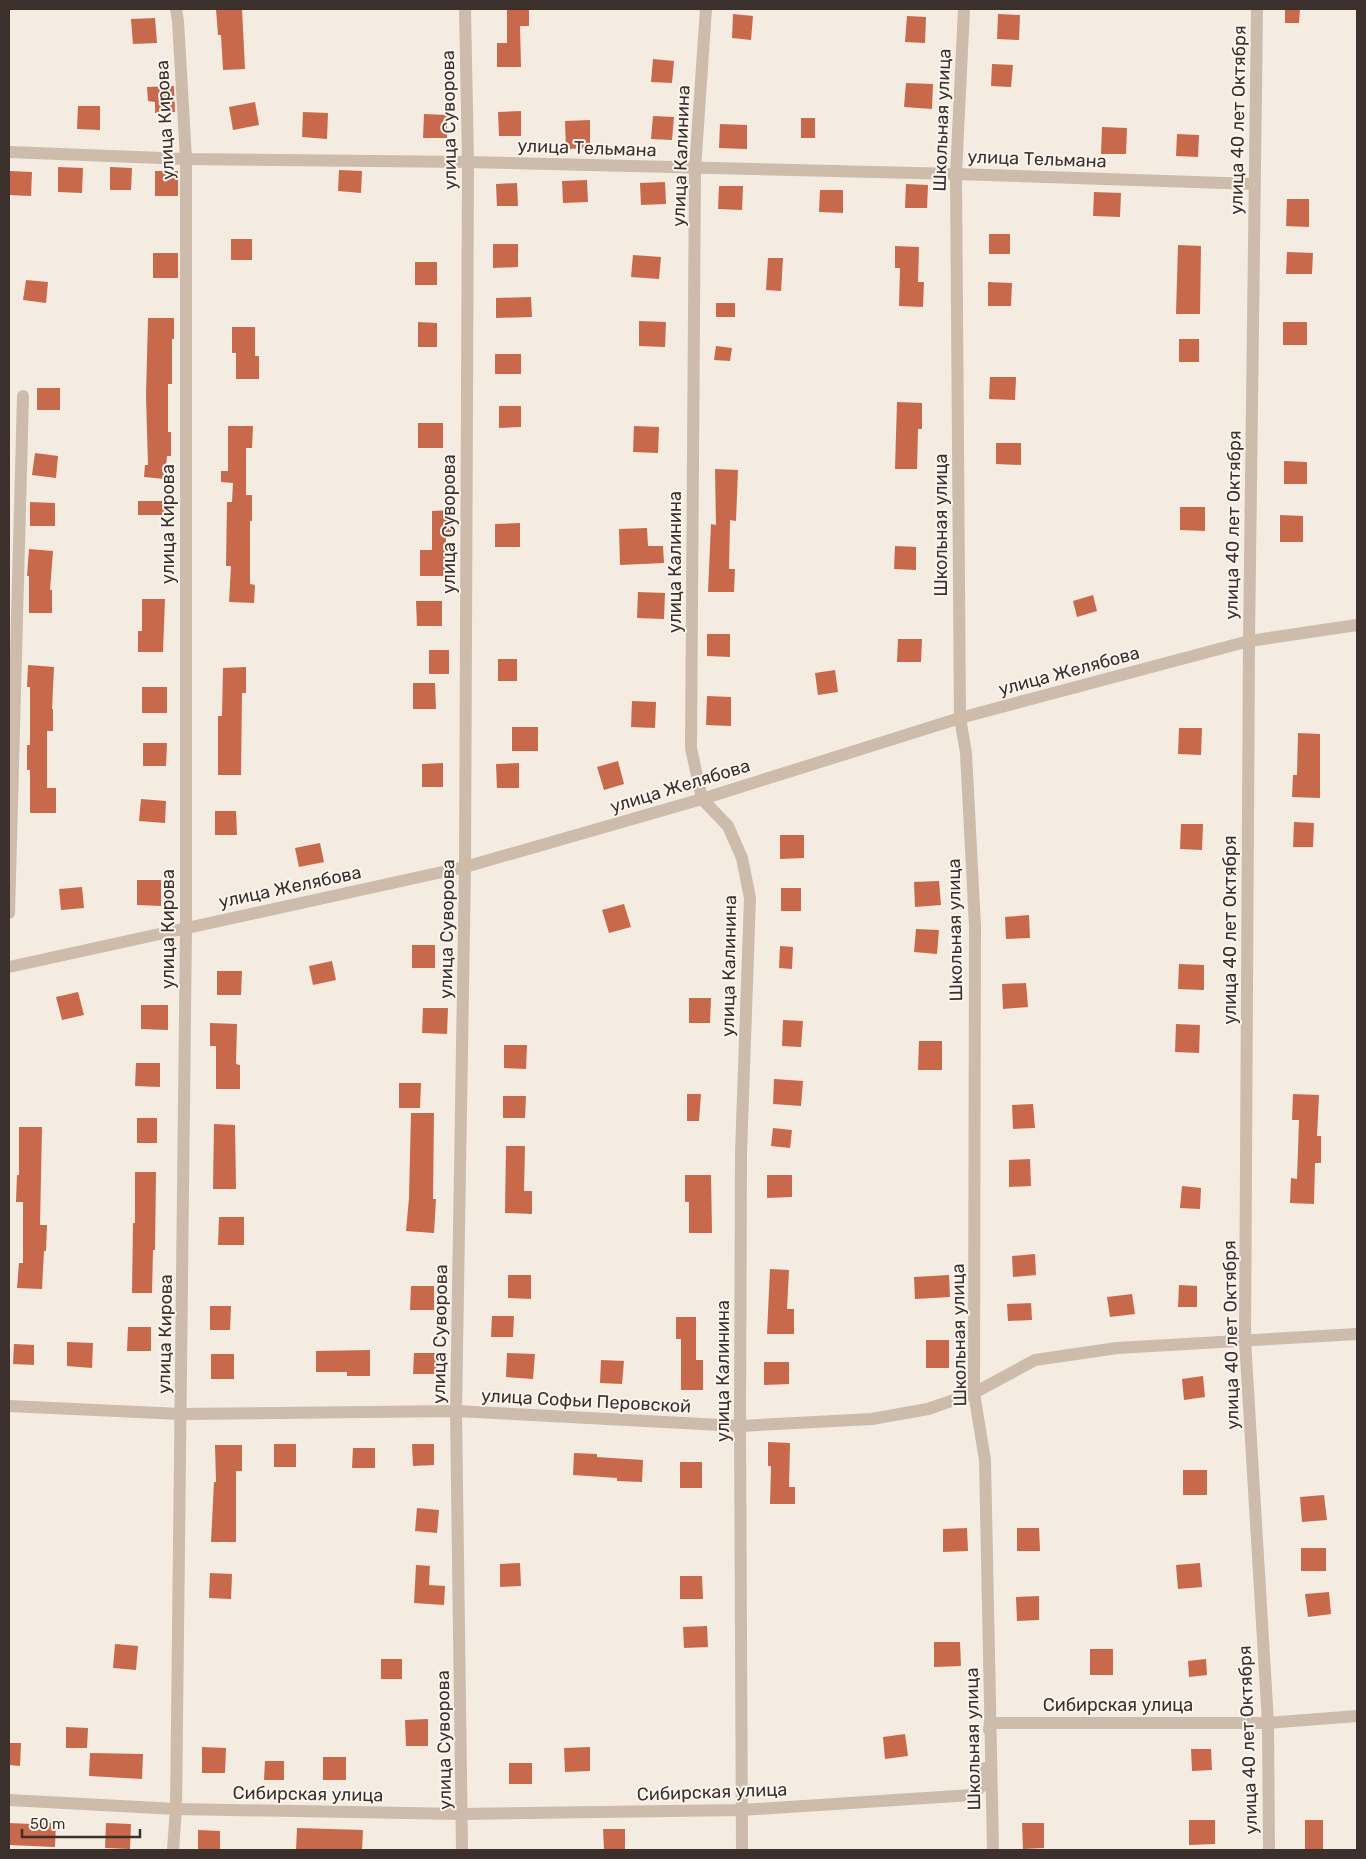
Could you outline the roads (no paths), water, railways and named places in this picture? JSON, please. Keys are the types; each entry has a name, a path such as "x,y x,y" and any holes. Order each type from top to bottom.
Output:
{"street":[{"name":"улица Кирова","path":"172,1850 176,1809 186,927 186,159 176,9"},
{"name":"улица Суворова","path":"462,1850 456,1412 465,867 468,162 465,9"},
{"name":"улица Калинина","path":"706,9 695,169 691,748 702,799 728,826 742,858 750,898 741,1153 742,1850"},
{"name":"Школьная улица","path":"964,9 956,174 960,718 966,753 975,926 974,1392 985,1460 993,1850"},
{"name":"улица 40 лет Октября","path":"1257,9 1249,641 1245,1340 1268,1723 1269,1850"},
{"name":"улица Тельмана","path":"9,152 186,159 468,162 956,174 1254,184"},
{"path":"9,913 23,396"},
{"name":"улица Желябова","path":"9,967 465,867 702,799 960,718 1249,641 1357,625"},
{"name":"улица Софьи Перовской","path":"9,1406 181,1414 456,1412 740,1426 872,1419 928,1409 974,1392 1035,1360 1117,1348 1357,1334"},
{"name":"Сибирская улица","path":"9,1800 176,1809 462,1814 742,1810 972,1795 984,1784 990,1723 1268,1723 1357,1716"}]}
